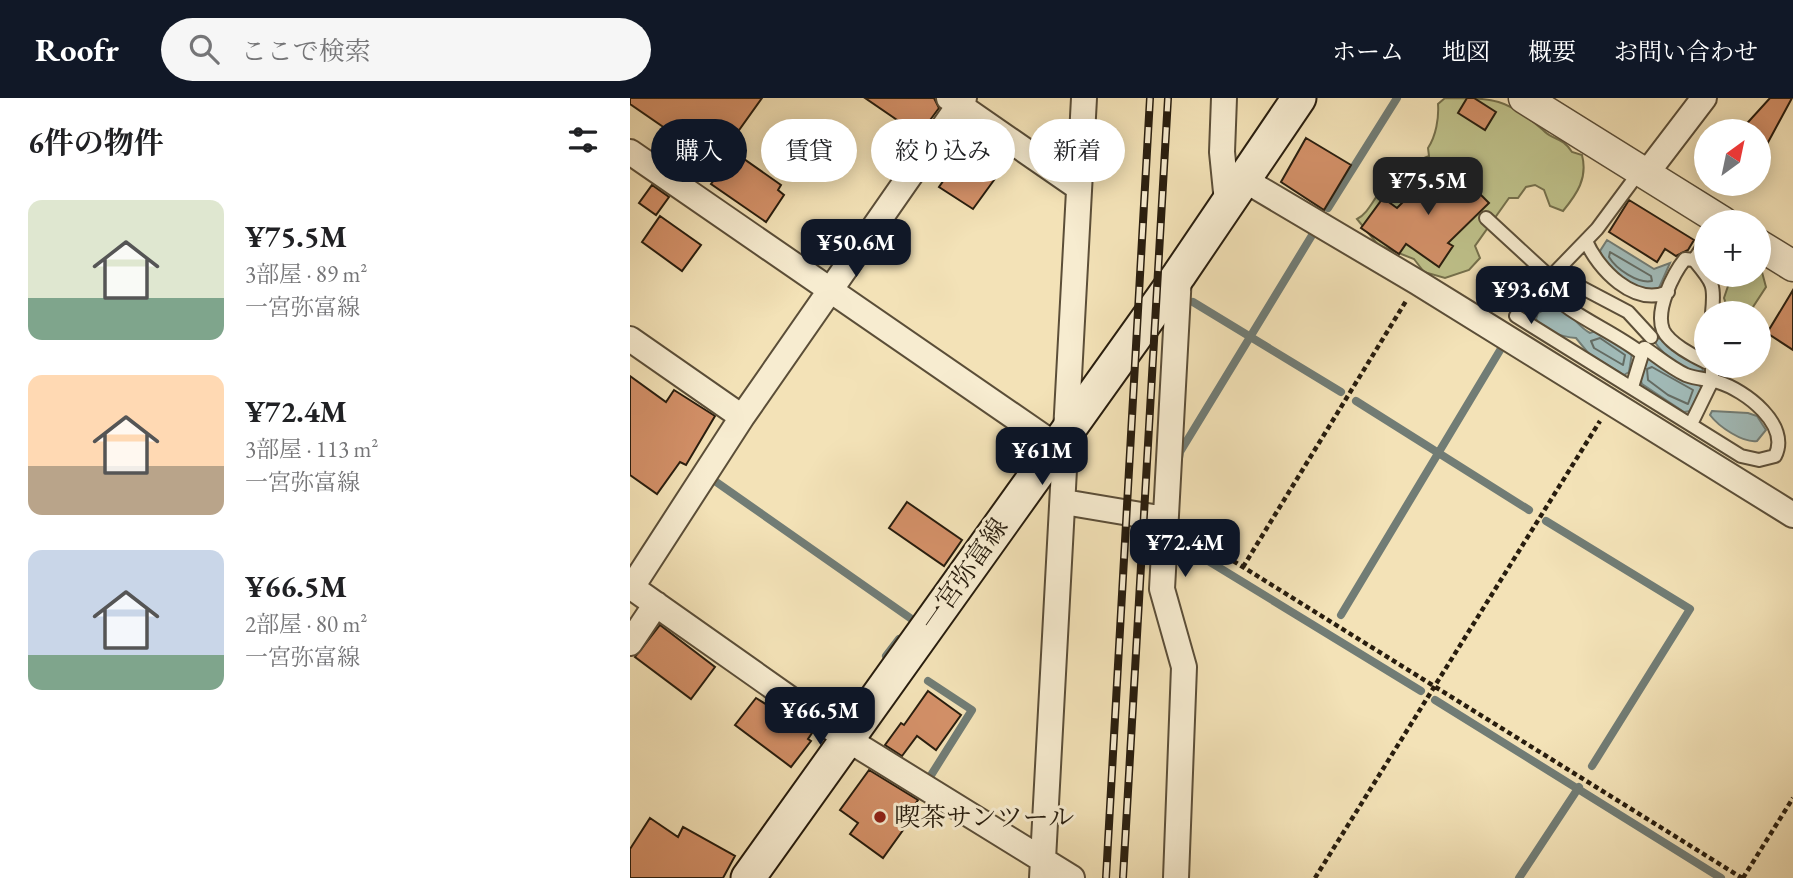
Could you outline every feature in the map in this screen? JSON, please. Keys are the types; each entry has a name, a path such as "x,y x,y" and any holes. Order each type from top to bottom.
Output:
{"main road":[{"name":"一宮弥富線","path":"748,878 1179,275 1299,98"}],"street":[{"path":"1039,872 1064,502 1061,437 1084,98"},
{"path":"1224,98 1222,152 1235,191 1417,282 1623,391 1793,515"},
{"path":"1524,98 1643,172 1694,210"},
{"path":"1643,172 1704,98"},
{"path":"1072,878 1039,872 631,586 957,100 1079,188"},
{"path":"630,152 830,289 1061,437"},
{"path":"1771,252 1793,266"},
{"path":"1176,878 1184,667 1162,589 1179,275"},
{"path":"630,339 742,417"},
{"path":"1064,502 1165,519"},
{"path":"630,643 656,604"}],"lane":[{"path":"1546,281 1586,241 1643,172"},
{"path":"1486,218 1580,318 1645,346 1685,374 1734,391 1769,415 1779,447 1775,456 1768,460 1749,460 1691,424 1623,391 1516,316"},
{"path":"1586,241 1601,269 1616,281 1646,294 1659,296 1668,292"},
{"path":"1694,260 1685,259 1676,270 1668,292 1662,325 1664,332 1694,356"},
{"path":"1546,281 1628,312 1645,346"},
{"path":"1623,391 1645,346 1662,325"},
{"path":"1691,424 1712,378"}],"path":[{"path":"1243,567 1417,282"},
{"path":"1315,878 1433,687 1623,391"},
{"path":"1165,519 1743,878 1793,799"}],"green space":[{"path":"1445,98 1488,100 1519,111 1565,143 1572,152 1582,155 1584,171 1577,192 1563,211 1550,206 1544,190 1535,185 1526,187 1518,198 1509,198 1475,246 1480,258 1469,270 1445,278 1424,272 1414,259 1378,245 1357,219 1365,213 1384,187 1395,188 1419,160 1429,156 1428,148 1436,127 1438,104"},
{"path":"1728,287 1766,287 1757,301 1725,301"}],"water":[{"path":"1607,240 1654,269 1670,263 1659,288 1641,288 1616,274 1603,259 1600,251"},
{"path":"1551,306 1568,313 1590,333 1596,331 1632,353 1629,372 1624,375 1589,354 1576,338 1559,335 1543,327 1536,319 1538,313"},
{"path":"1658,338 1670,343 1694,363 1694,371 1675,362 1654,341"},
{"path":"1647,355 1698,383 1703,390 1691,411 1684,412 1642,384 1640,378"},
{"path":"1712,411 1757,416 1766,430 1757,441 1745,439 1719,424 1710,415"}],"building":[{"path":"630,98 762,98 747,119 652,119 630,104"},
{"path":"865,98 934,98 939,108 931,119 896,119"},
{"path":"1467,98 1474,98 1496,112 1485,130 1458,113"},
{"path":"1770,98 1792,98 1771,137 1771,119 1751,119"},
{"path":"1306,138 1351,165 1324,210 1281,182"},
{"path":"747,161 761,171 761,182 777,182 781,185 778,190 784,195 766,222 711,184 747,182"},
{"path":"1455,169 1489,203 1448,243 1453,246 1439,267 1406,244 1399,254 1361,228 1383,198 1397,208 1422,183 1426,187 1442,171 1448,176"},
{"path":"942,182 993,182 973,209 939,187"},
{"path":"652,185 669,197 656,215 639,203"},
{"path":"1629,200 1694,240 1688,250 1676,256 1665,249 1657,262 1609,232"},
{"path":"660,216 701,245 682,271 642,242"},
{"path":"1793,290 1793,350 1771,336 1771,326"},
{"path":"630,376 666,402 674,390 715,416 686,465 680,462 657,494 630,475"},
{"path":"907,502 962,540 944,566 889,528"},
{"path":"660,625 715,667 691,699 635,657"},
{"path":"928,691 961,715 936,750 917,736 902,756 885,745 901,723 904,725"},
{"path":"756,698 812,733 808,739 811,741 791,767 735,725"},
{"name":"喫茶サンツール","path":"869,770 918,800 907,816 911,819 883,858 850,834 858,823 840,810"},
{"path":"650,818 678,837 683,827 735,856 723,878 630,878 630,849"}],"waterway":[{"path":"1328,208 1397,98"},
{"path":"1179,458 1180,452 1314,232"},
{"path":"1193,302 1341,392"},
{"path":"1341,615 1502,347"},
{"path":"1356,401 1529,510"},
{"path":"712,479 913,620"},
{"path":"1546,521 1690,609 1592,766"},
{"path":"1174,540 1421,691"},
{"path":"886,656 899,639"},
{"path":"928,681 972,710 928,780 933,783"},
{"path":"1435,700 1721,878"},
{"path":"1519,878 1579,787"}],"railway":[{"path":"1106,878 1150,98"},
{"path":"1123,878 1168,98"}],"place":[{"name":"喫茶サンツール","path":"880,817"}]}
